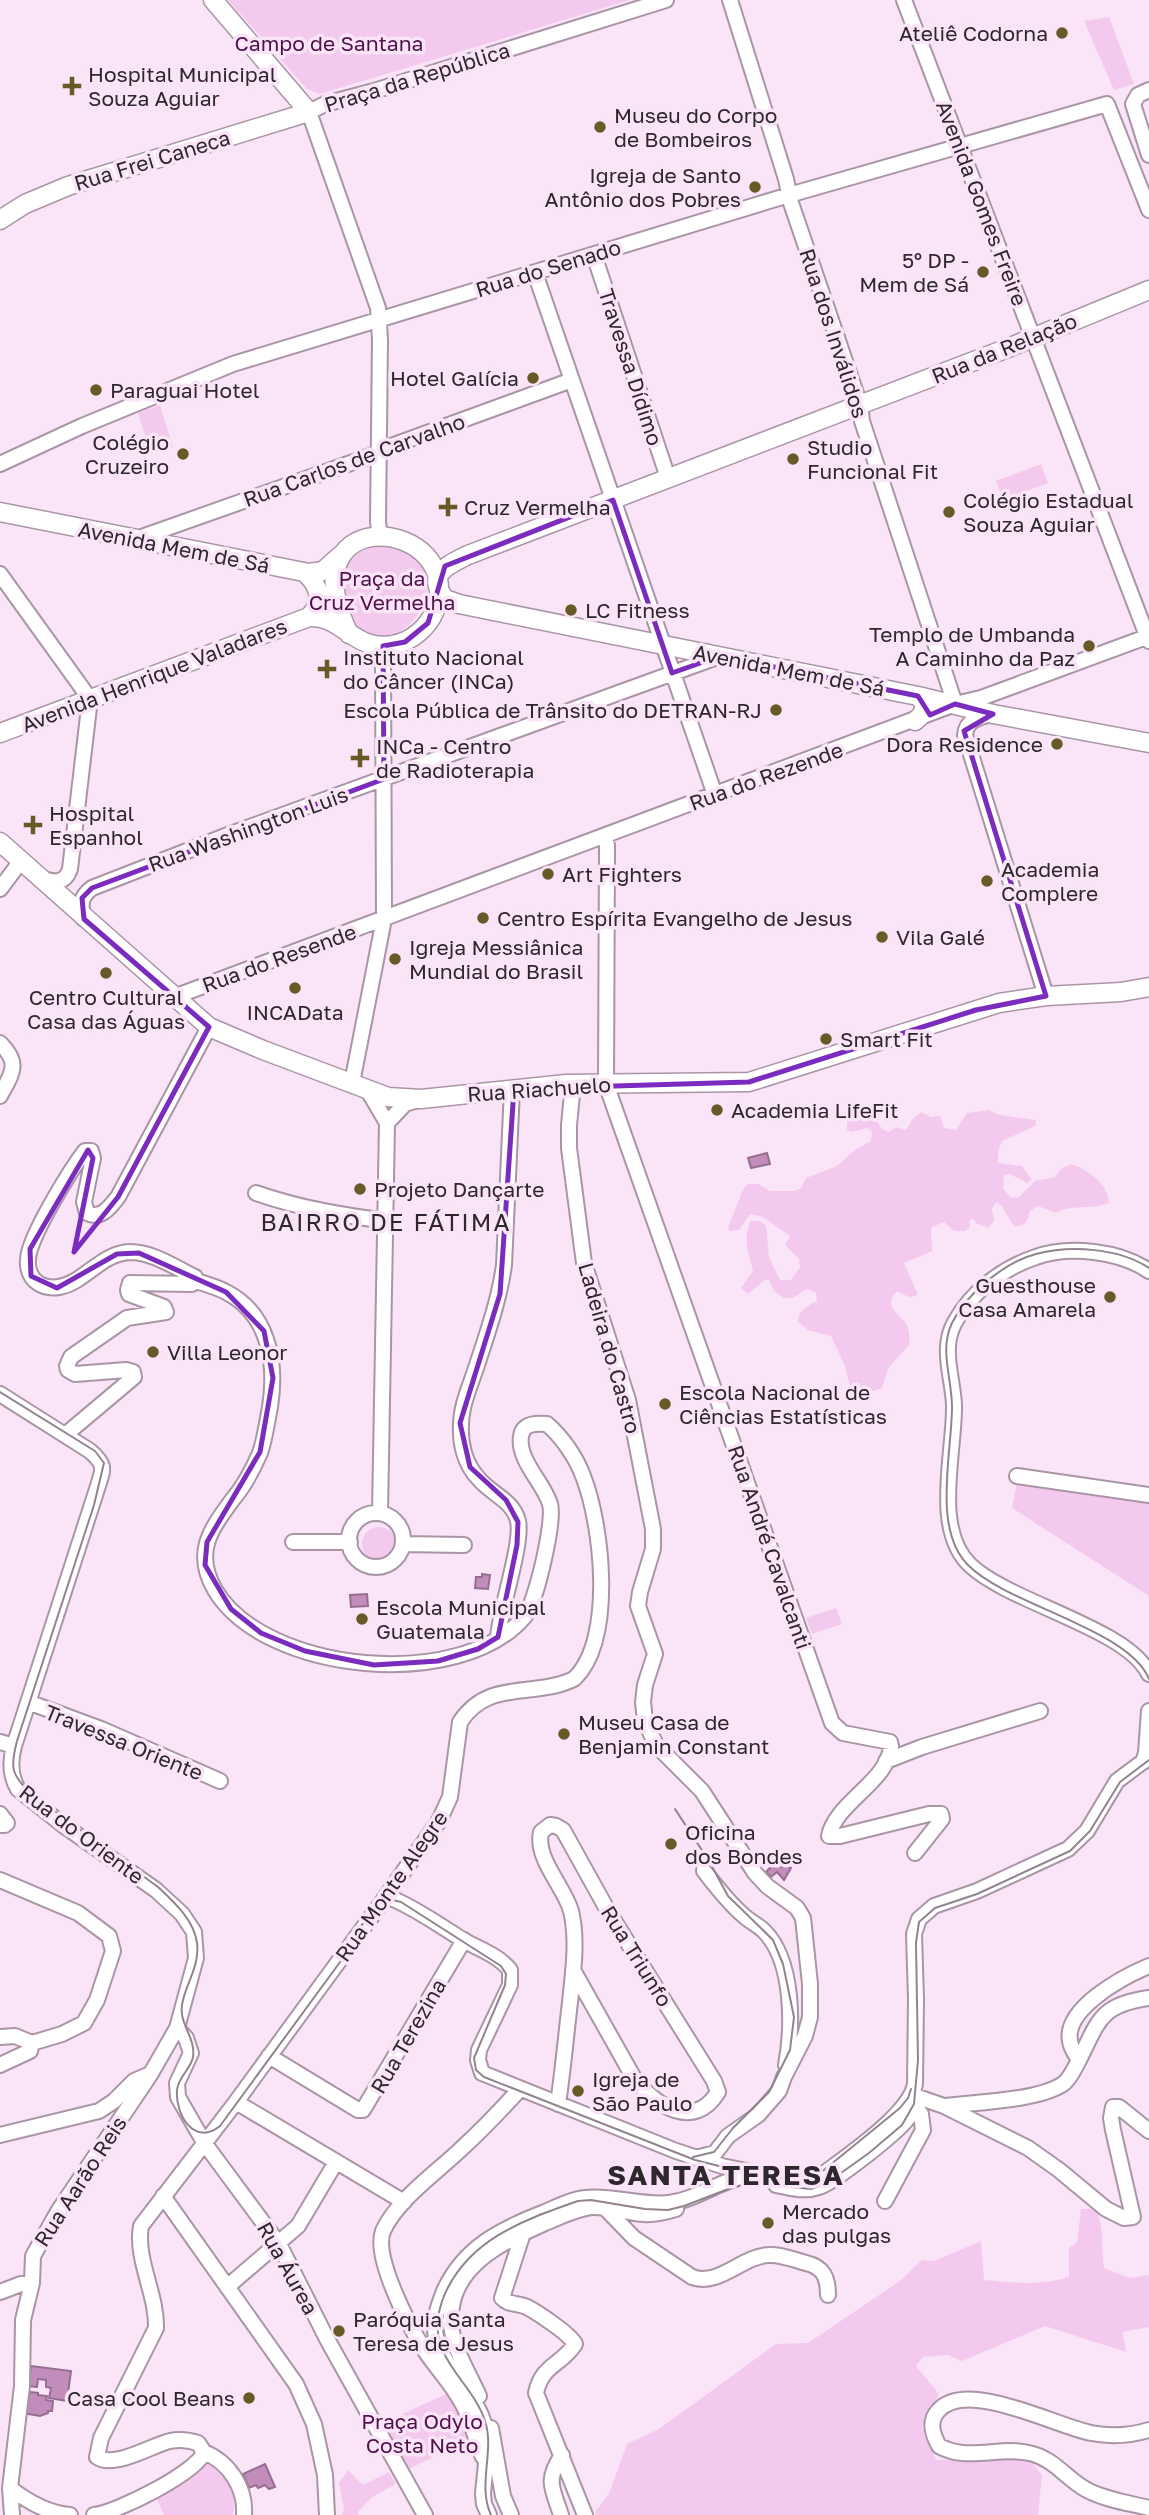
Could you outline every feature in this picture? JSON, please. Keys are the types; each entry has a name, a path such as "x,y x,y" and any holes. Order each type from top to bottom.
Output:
{"main road":[{"name":"Praça da República","path":"213,0 309,112"},
{"name":"Rua Frei Caneca","path":"0,220 25,204 68,186 309,112"},
{"name":"Rua da Relação","path":"860,405 1149,290"},
{"path":"304,572 314,581 319,593 317,606 309,617 327,619 362,642 383,646 405,642 424,629 436,605 441,572 448,565 860,405"},
{"name":"Avenida Mem de Sá","path":"0,512 304,572"},
{"path":"304,572 323,571 360,541 380,536 399,538 417,548 431,564 438,584"},
{"path":"341,554 334,588 337,607 349,635"},
{"name":"Avenida Mem de Sá","path":"438,584 445,599 459,604 918,695 993,714 1149,743"},
{"name":"Avenida Henrique Valadares","path":"0,733 309,617"},
{"path":"915,721 925,710 918,695"},
{"name":"Rua Riachuelo","path":"0,842 209,1027 262,1050 388,1097 421,1099 573,1084 749,1082 999,1003 1149,987"}],"street":[{"name":"Praça da República","path":"309,112 325,104 666,0"},
{"name":"Rua dos Inválidos","path":"730,0 789,195 956,704"},
{"name":"Avenida Gomes Freire","path":"904,0 1149,638"},
{"path":"1143,92 1133,100 1133,108 1149,155"},
{"name":"Rua do Senado","path":"0,464 82,426 233,364 789,195 1107,104 1149,210"},
{"path":"309,112 378,308 380,536"},
{"name":"Travessa Dídimo","path":"594,255 668,478"},
{"path":"535,273 715,795"},
{"name":"Rua Carlos de Carvalho","path":"135,539 379,453 394,445 572,380"},
{"path":"0,574 90,699 68,876 53,883 39,877"},
{"name":"Rua do Rezende","path":"384,919 956,704 981,698 1149,638"},
{"path":"380,1513 387,1123 359,1086 384,919 383,646"},
{"name":"Rua Washington Luis","path":"92,888 228,835 720,656"},
{"path":"993,714 971,722 965,735 1046,996"},
{"name":"Rua André Cavalcanti","path":"604,836 607,845 607,1084 832,1723 844,1733 890,1742 892,1748 886,1761"},
{"path":"0,889 22,861"},
{"path":"70,869 79,884 92,888 82,898 84,919"},
{"name":"Rua do Resende","path":"174,997 384,919"},
{"path":"209,1027 118,1197 100,1214 88,1213 84,1202 93,1158 91,1151 85,1151 45,1219 30,1249 28,1262 31,1276 48,1287 67,1285 106,1260 129,1252 149,1256 226,1292 254,1315 264,1331 270,1349 271,1397 260,1452 245,1482 220,1515 206,1542 205,1565 215,1590 231,1609 261,1633 305,1651 374,1665 409,1665 438,1661 478,1649 498,1637 500,1616 517,1545 518,1522 506,1500 479,1480 470,1467 462,1445 460,1423 466,1396 500,1294 504,1265 512,1089"},
{"path":"0,1043 13,1058 14,1067 0,1096"},
{"name":"Ladeira do Castro","path":"573,1084 569,1148 584,1263 628,1400 653,1529 653,1549 638,1606 655,1654 645,1685 643,1711 656,1745 702,1791 747,1864 767,1886 797,1908 803,1918 810,1983 810,2017 805,2036 779,2091 768,2105 723,2142 715,2153 699,2159"},
{"path":"387,1123 405,1104 421,1099"},
{"path":"256,1193 325,1213 386,1221"},
{"path":"1149,1271 1127,1260 1107,1255 1077,1252 1040,1255 1006,1269 968,1304 954,1322 949,1336 948,1353 954,1404 947,1498 954,1537 958,1549 969,1564 1007,1588 1118,1645 1142,1663 1149,1674"},
{"path":"0,1394 65,1435 134,1377 133,1372 125,1370 75,1374 68,1370 67,1366 71,1357 127,1318 166,1312 164,1307 130,1294 130,1283 192,1284 196,1280"},
{"name":"Rua Monte Alegre","path":"204,2452 198,2442 180,2440 114,2459 102,2460 97,2456 101,2438 156,2328 156,2315 140,2244 141,2226 236,2102 439,1821 450,1797 460,1722 466,1713 499,1692 553,1686 573,1680 595,1645 601,1570 596,1527 583,1476 565,1443 547,1424 530,1425 521,1436 522,1447 551,1505 551,1525 545,1555 527,1613 513,1628 498,1637"},
{"name":"Rua do Oriente","path":"65,1435 90,1451 103,1465 28,1702 7,1744 11,1756 7,1784 18,1789 63,1825 156,1890 182,1914 194,1932 196,1958 177,2028"},
{"path":"1017,1476 1149,1495"},
{"path":"380,1513 399,1526 403,1544 392,1562 376,1567 360,1561 350,1542 351,1531 356,1523 371,1514 380,1513"},
{"path":"293,1542 350,1542"},
{"path":"403,1544 464,1545"},
{"name":"Travessa Oriente","path":"28,1702 220,1781"},
{"path":"915,1853 936,1829 942,1819 941,1814 929,1814 840,1836 829,1836 835,1822 886,1761 922,1747 1040,1711"},
{"path":"489,2515 484,2504 486,2439 480,2414 441,2351 436,2337 436,2316 447,2287 463,2261 496,2233 579,2199 650,2215 676,2209 740,2185 762,2183 806,2190 823,2186 869,2154 902,2125 910,2114 915,2084 914,1934 919,1919 934,1906 976,1891 1068,1849 1087,1831 1117,1781 1146,1759 1149,1711"},
{"path":"0,1814 7,1823 0,1825"},
{"name":"Rua Triunfo","path":"547,1826 556,1826 563,1830 608,1911 714,2081 718,2092 715,2097 702,2109 692,2112 668,2108 648,2095 635,2080 573,1970 573,1924 570,1909 540,1843 541,1832 547,1826"},
{"path":"704,1871 744,1916 764,1932 778,1954 787,1981 792,2019 784,2077"},
{"path":"0,1880 78,1913 109,1936 113,1951 97,2000 83,2023 62,2034 32,2043 15,2036 0,2037"},
{"path":"385,1898 413,1908 503,1962 510,1970 510,1985 479,2050 478,2060 482,2073 699,2159 742,2170 808,2180 822,2175 859,2146 911,2099"},
{"name":"Rua Terezina","path":"269,2056 358,2110 365,2109 464,1940"},
{"path":"1079,2060 1070,2043 1070,2035 1082,2009 1116,1983 1149,1966"},
{"path":"558,2104 573,1970"},
{"path":"944,2106 1033,2095 1052,2090 1066,2082 1101,2017 1114,2007 1149,1998"},
{"name":"Rua Aarão Reis","path":"12,2515 10,2488 22,2386 23,2320 32,2283 35,2250 150,2075 177,2028"},
{"name":"Rua Áurea","path":"177,2028 186,2038 191,2053 176,2089 178,2097 205,2144 279,2244 327,2339 425,2515"},
{"path":"0,2065 26,2054 32,2043"},
{"path":"0,2135 99,2111 114,2101 134,2081 150,2075"},
{"path":"485,2461 470,2416 454,2389 422,2347 385,2265 381,2242 383,2231 404,2202 461,2150 520,2089"},
{"path":"911,2099 944,2106 1028,2148 1059,2169 1106,2210 1119,2217 1133,2217 1113,2130 1113,2107 1119,2106 1149,2131"},
{"path":"885,2201 923,2130 920,2111 911,2099"},
{"path":"987,2101 987,2127"},
{"path":"236,2102 404,2202"},
{"path":"723,2142 722,2153 725,2159 742,2170"},
{"path":"699,2159 713,2173 712,2185 707,2190"},
{"path":"228,2287 298,2226 336,2162"},
{"path":"511,2515 503,2496 497,2450 488,2418 454,2339 451,2316 455,2294 474,2264 493,2249 523,2233 580,2209 601,2203 667,2203 739,2178 771,2175"},
{"path":"163,2196 296,2384 309,2413 325,2475 327,2515"},
{"path":"601,2203 634,2238 692,2277 715,2277 746,2261 770,2255 817,2266 828,2285 828,2295"},
{"path":"523,2233 502,2298 508,2303 527,2307 570,2337 575,2344 538,2380 536,2393 585,2515"},
{"path":"0,2292 32,2283"},
{"path":"1149,2430 1118,2436 1088,2432 1017,2409 966,2399 942,2406 934,2415 932,2428 939,2446 952,2452 1027,2452 1052,2462 1073,2481 1098,2495 1149,2508"},
{"path":"94,2515 119,2509 192,2468 204,2452 218,2457 236,2481 244,2498 244,2515"},
{"path":"561,2515 551,2472 562,2455"},
{"path":"10,2488 42,2508 70,2515"}],"highlighted area":[{"path":"613,500 672,673 720,656 918,696 930,715 955,704 993,714 964,731 1046,996 976,1010 749,1082 514,1089 500,1294 460,1423 470,1467 506,1500 518,1522 517,1545 498,1637 478,1649 438,1661 374,1665 305,1651 261,1633 231,1609 205,1565 207,1542 260,1452 273,1378 264,1331 226,1292 139,1253 117,1254 57,1288 31,1276 30,1249 88,1150 93,1158 74,1252 118,1197 209,1027 84,919 82,898 92,888 384,779 383,646 405,642 428,623 445,566"}],"green space":[{"name":"Campo de Santana","path":"228,0 630,0 320,94 307,89"},
{"path":"1109,17 1134,84 1114,90 1084,21"},
{"path":"160,405 173,447 151,454 138,413"},
{"path":"1041,464 1048,483 1003,500 996,481"},
{"name":"Praça da Cruz Vermelha","path":"382,544 403,549 420,562 427,579 426,597 418,614 405,628 389,636 371,635 354,624 341,606 346,564 357,553"},
{"path":"989,1110 999,1115 1036,1120 1035,1126 1002,1141 998,1152 998,1163 1022,1166 1032,1180 1027,1183 1010,1174 1004,1175 1003,1188 1010,1197 1018,1198 1035,1181 1055,1177 1061,1169 1071,1164 1101,1183 1109,1203 1056,1213 1038,1206 1030,1211 1024,1224 1014,1226 1001,1205 996,1202 992,1209 994,1221 988,1228 973,1219 969,1221 970,1227 965,1231 954,1231 944,1222 932,1227 932,1251 904,1263 918,1295 909,1297 897,1291 891,1300 892,1308 907,1327 909,1345 889,1367 882,1388 858,1391 850,1387 845,1366 831,1336 808,1330 798,1322 801,1311 817,1301 816,1293 807,1289 793,1298 784,1298 774,1291 769,1280 765,1280 748,1294 741,1288 753,1271 747,1240 751,1221 760,1221 766,1226 769,1257 780,1280 791,1280 800,1267 799,1259 785,1245 790,1236 763,1217 750,1214 739,1230 730,1231 728,1228 743,1190 748,1184 758,1184 770,1191 795,1191 801,1188 806,1178 837,1166 855,1150 871,1141 872,1132 867,1128 852,1132 847,1130 847,1121 857,1112 872,1113 882,1129 889,1132 896,1127 906,1130 921,1112 931,1117 940,1116 944,1128 956,1130 967,1113"},
{"path":"1018,1477 1149,1497 1149,1596 1012,1508"},
{"path":"379,1527 391,1532 396,1544 391,1556 379,1561 367,1556 362,1544 367,1532"},
{"path":"836,1608 842,1624 812,1634 806,1618"},
{"path":"1081,2209 1095,2209 1098,2215 1104,2268 1130,2278 1149,2275 1149,2327 1123,2332 1126,2352 1045,2326 962,2361 948,2355 923,2357 916,2366 939,2394 928,2420 930,2441 936,2460 1017,2460 1032,2463 1042,2475 1038,2515 597,2515 595,2512 609,2494 627,2444 659,2429 776,2344 808,2343 900,2281 922,2260 934,2261 981,2241 984,2280 1037,2283 1069,2277 1069,2248 1077,2243"},
{"name":"Praça Odylo Costa Neto","path":"448,2393 455,2402 471,2438 407,2470 383,2423"},
{"path":"208,2463 230,2485 234,2498 233,2515 164,2515 156,2497"},
{"path":"348,2470 363,2485 389,2472 396,2484 372,2497 358,2515 342,2515 344,2509 339,2483"}],"shaded area":[{"path":"767,1153 770,1164 751,1168 748,1158"},
{"path":"482,1574 490,1575 488,1589 475,1588 476,1577 482,1577"},
{"path":"367,1594 368,1606 351,1607 350,1595"},
{"path":"776,1862 781,1867 785,1865 791,1868 784,1880 777,1872 771,1877 766,1872"},
{"path":"31,2366 71,2371 67,2401 49,2398 51,2388 46,2387 46,2380 38,2379 37,2387 28,2386"},
{"path":"30,2392 47,2396 46,2400 53,2401 52,2411 40,2416 22,2413 25,2395 29,2396"},
{"path":"265,2464 275,2487 269,2489 265,2485 258,2488 256,2485 249,2488 243,2474"}],"tram line":[{"path":"1149,1268 1124,1256 1094,1250 1050,1251 1024,1258 999,1272 958,1312 948,1333 946,1354 952,1407 947,1511 950,1532 957,1550 968,1565 986,1579 1118,1646 1137,1661 1149,1679"},
{"path":"0,1392 95,1451 104,1463 94,1505 17,1741 13,1764 16,1776 31,1794 158,1887 192,1927 197,1952 182,2012 192,2044 193,2057 177,2090 179,2109 188,2125 202,2133 220,2126 343,1958 362,1924"},
{"path":"491,2515 486,2492 488,2432 485,2421 444,2353 437,2325 444,2296 454,2276 467,2260 483,2246 518,2224 578,2201 591,2200 668,2210 749,2183 811,2189 827,2183 869,2153 902,2125 914,2104 918,2060 916,1943 919,1922 935,1908 977,1894 1070,1851 1090,1831 1120,1782 1149,1760"},
{"path":"675,1809 728,1896 773,1940 783,1964 794,2017 790,2050 769,2092 733,2128 714,2152 693,2157"},
{"path":"358,1931 377,1904 385,1898 401,1902 501,1966 506,1974 505,1985 474,2058 476,2070 484,2077 695,2160 763,2177"},
{"path":"771,2178 819,2174 900,2108 911,2089"}],"place":[{"name":"Ateliê Codorna","path":"1062,33"},
{"name":"Hospital Municipal Souza Aguiar","path":"72,86"},
{"name":"Museu do Corpo de Bombeiros","path":"600,127"},
{"name":"Igreja de Santo Antônio dos Pobres","path":"755,187"},
{"name":"5º DP - Mem de Sá","path":"983,272"},
{"name":"Hotel Galícia","path":"533,378"},
{"name":"Paraguai Hotel","path":"96,390"},
{"name":"Colégio Cruzeiro","path":"183,454"},
{"name":"Studio Funcional Fit","path":"793,459"},
{"name":"Cruz Vermelha","path":"448,507"},
{"name":"Colégio Estadual Souza Aguiar","path":"949,512"},
{"name":"LC Fitness","path":"571,610"},
{"name":"Templo de Umbanda A Caminho da Paz","path":"1089,646"},
{"name":"Instituto Nacional do Câncer (INCa)","path":"327,669"},
{"name":"Escola Pública de Trânsito do DETRAN-RJ","path":"776,710"},
{"name":"Dora Residence","path":"1057,744"},
{"name":"INCa - Centro de Radioterapia","path":"360,758"},
{"name":"Hospital Espanhol","path":"33,825"},
{"name":"Art Fighters","path":"548,874"},
{"name":"Academia Complere","path":"987,881"},
{"name":"Centro Espírita Evangelho de Jesus","path":"483,918"},
{"name":"Vila Galé","path":"882,937"},
{"name":"Igreja Messiânica Mundial do Brasil","path":"395,959"},
{"name":"Centro Cultural Casa das Águas","path":"106,973"},
{"name":"INCAData","path":"295,988"},
{"name":"Smart Fit","path":"826,1039"},
{"name":"Academia LifeFit","path":"717,1110"},
{"name":"Projeto Dançarte","path":"360,1189"},
{"name":"Guesthouse Casa Amarela","path":"1110,1297"},
{"name":"Villa Leonor","path":"153,1352"},
{"name":"Escola Nacional de Ciências Estatísticas","path":"665,1404"},
{"name":"Escola Municipal Guatemala","path":"362,1619"},
{"name":"Museu Casa de Benjamin Constant","path":"564,1734"},
{"name":"Oficina dos Bondes","path":"671,1844"},
{"name":"Igreja de São Paulo","path":"578,2091"},
{"name":"Mercado das pulgas","path":"768,2223"},
{"name":"Paróquia Santa Teresa de Jesus","path":"339,2331"},
{"name":"Casa Cool Beans","path":"249,2398"}],"district":[{"name":"BAIRRO DE FÁTIMA","path":"386,1221"},
{"name":"SANTA TERESA","path":"726,2174"}]}
